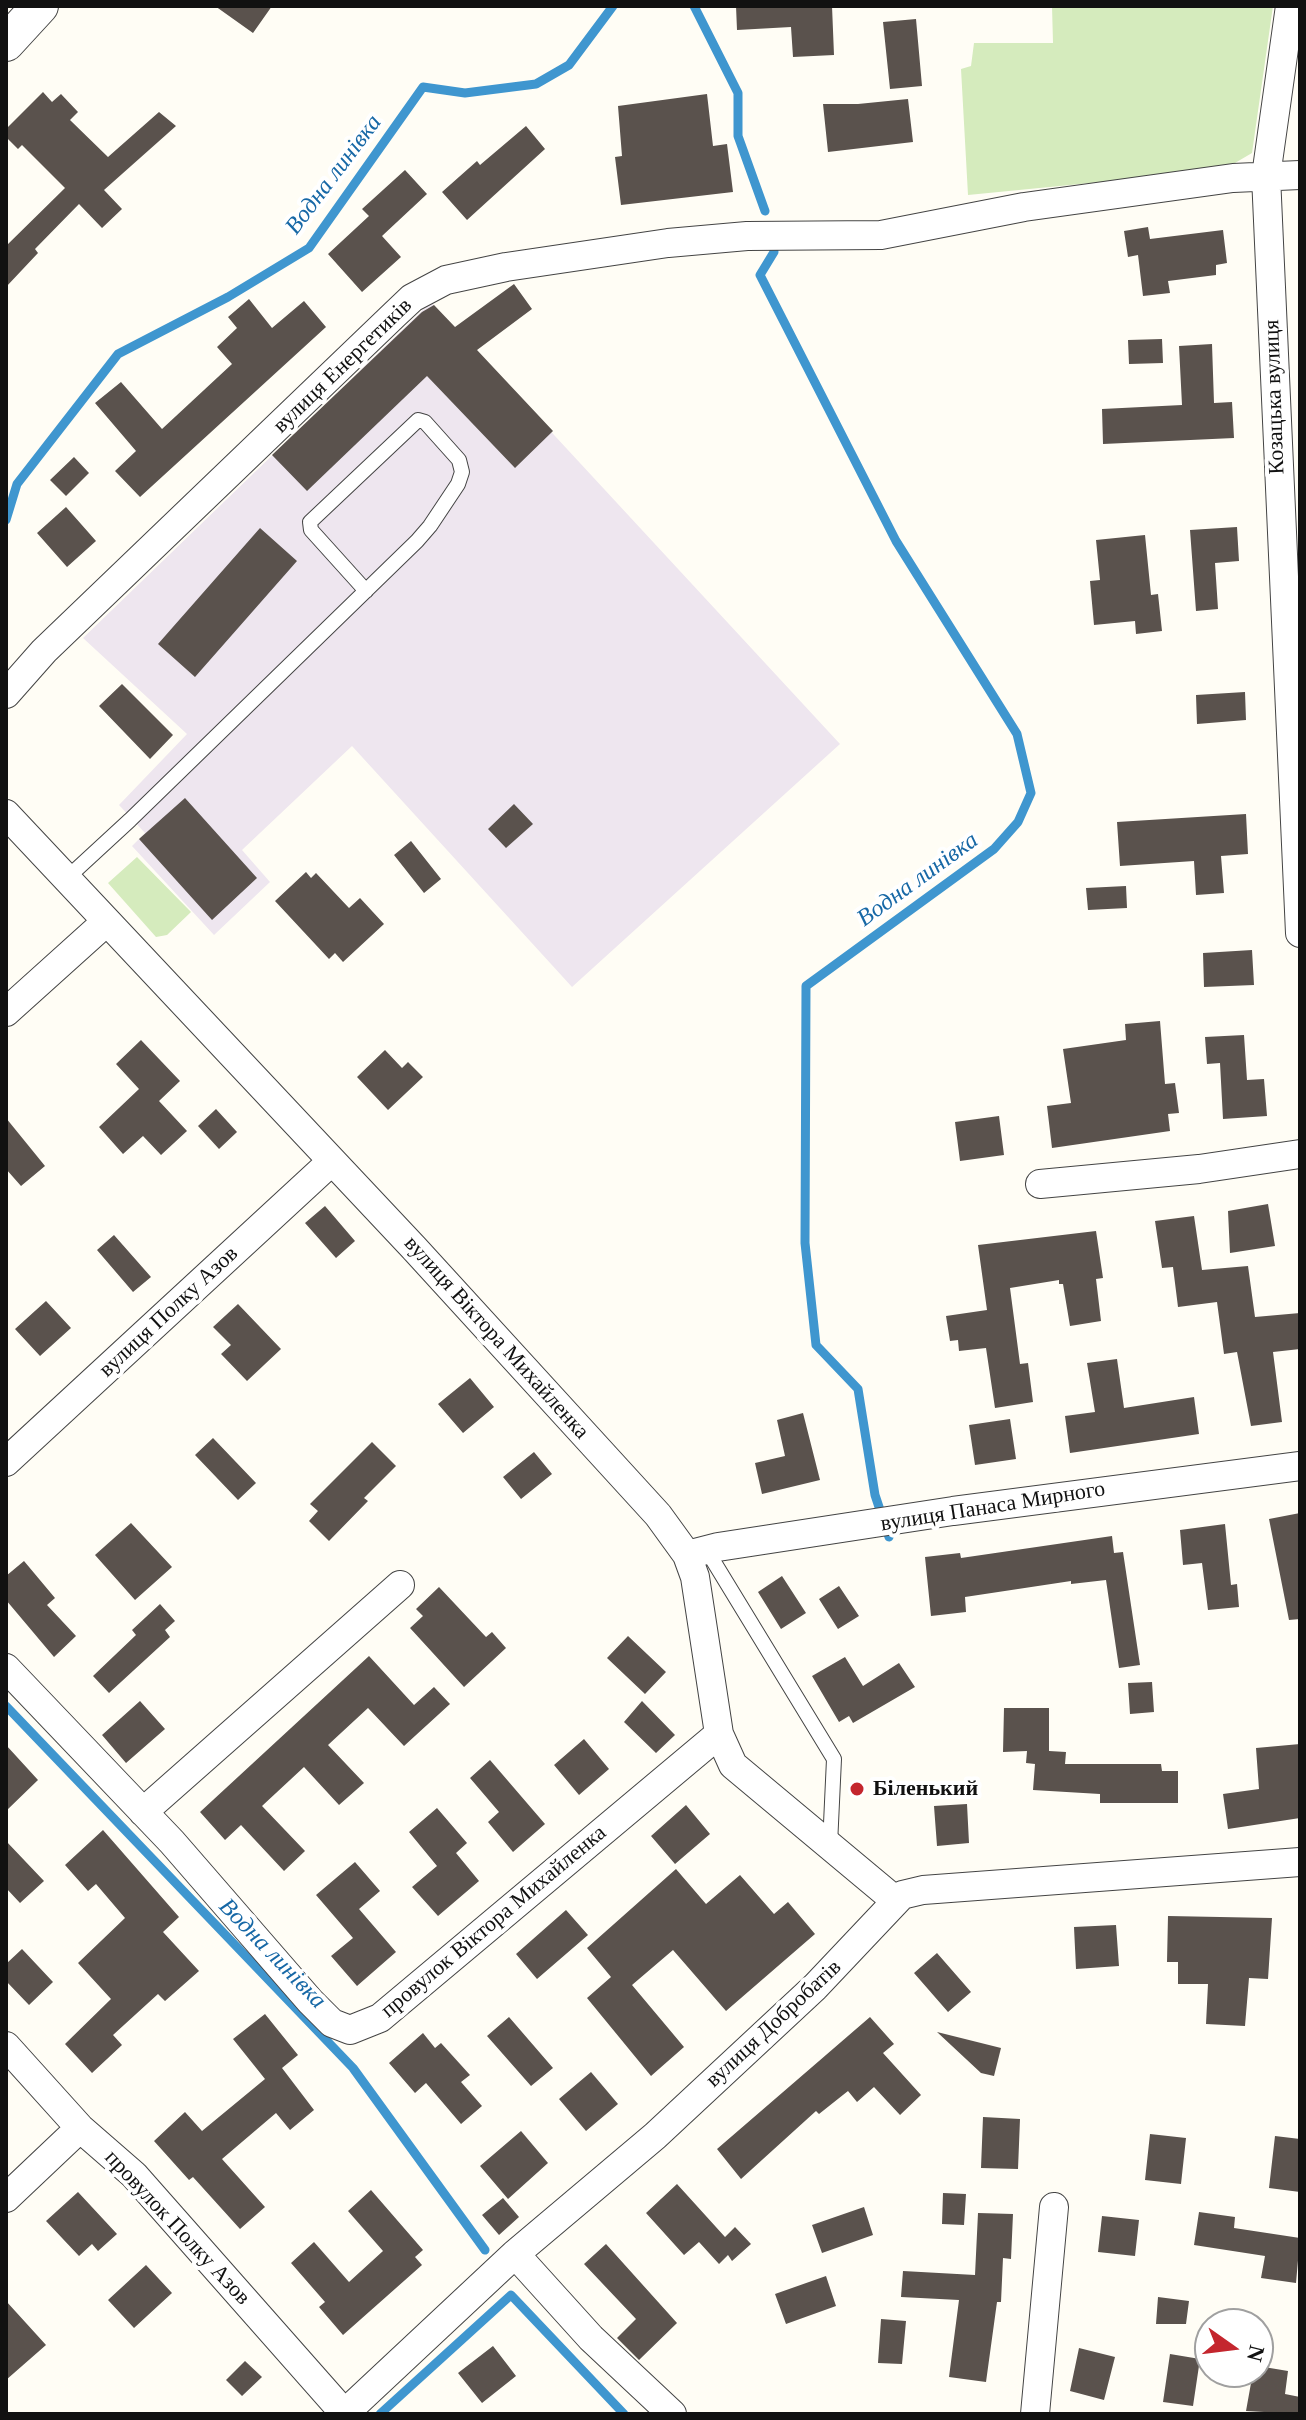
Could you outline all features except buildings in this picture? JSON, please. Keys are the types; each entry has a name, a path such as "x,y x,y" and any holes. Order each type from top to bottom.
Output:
{"street":[{"path":"6,43 40,6"},
{"name":"Козацька вулиця","path":"1290,6 1266,176 1290,487 1300,933"},
{"name":"вулиця Енергетиків","path":"6,694 44,651 394,315 428,288 469,273 605,251 747,236 881,235 968,217 1266,176 1300,175"},
{"name":"вулиця Віктора Михайленка","path":"6,814 658,1515 696,1552 719,1734 725,1751 742,1774 896,1901"},
{"path":"6,1012 106,922"},
{"path":"1040,1184 1186,1170 1300,1154"},
{"name":"вулиця Полку Азов","path":"6,1462 332,1161"},
{"name":"вулиця Панаса Мирного","path":"696,1552 1012,1502 1300,1466"},
{"path":"143,1812 400,1585"},
{"name":"провулок Віктора Михайленка","path":"6,1668 143,1812 310,2001 342,2029 357,2030 380,2018 719,1734"},
{"name":"вулиця Добробатів","path":"344,2414 515,2254 655,2136 815,1987 896,1901 911,1892 1300,1862"},
{"name":"провулок Полку Азов","path":"6,2046 80,2128 134,2175 344,2414"},
{"path":"6,2198 80,2128"},
{"path":"1035,2414 1054,2207"},
{"path":"515,2254 591,2338 672,2414"}],"lane":[{"path":"66,879 366,591 430,526 461,477 459,460 425,422 418,420 310,522 311,530 366,591"},
{"path":"696,1552 834,1759 830,1847"}],"shaded area":[{"path":"431,302 840,744 572,987 352,746 242,850 270,882 214,935 132,846 145,833 119,805 187,734 83,638"}],"green space":[{"path":"1052,6 1273,6 1252,153 1223,170 968,195 961,69 971,66 974,43 1053,43"},
{"path":"137,857 191,912 167,935 156,937 108,883"}],"waterway":[{"name":"Водна линівка","path":"6,520 17,484 118,354 228,297 309,248 423,87 465,93 536,84 569,65 613,6"},
{"name":"Водна линівка","path":"694,6 738,93 738,136 765,211"},
{"name":"Водна линівка","path":"773,241 774,252 760,275 896,541 1017,734 1031,793 1018,822 994,849 806,986 805,1243 816,1345 858,1389 875,1495 889,1537"},
{"name":"Водна линівка","path":"6,1706 353,2068 485,2250"},
{"name":"Водна линівка","path":"380,2414 511,2295 624,2414"}],"place":[{"name":"Біленький","path":"857,1789"}]}
